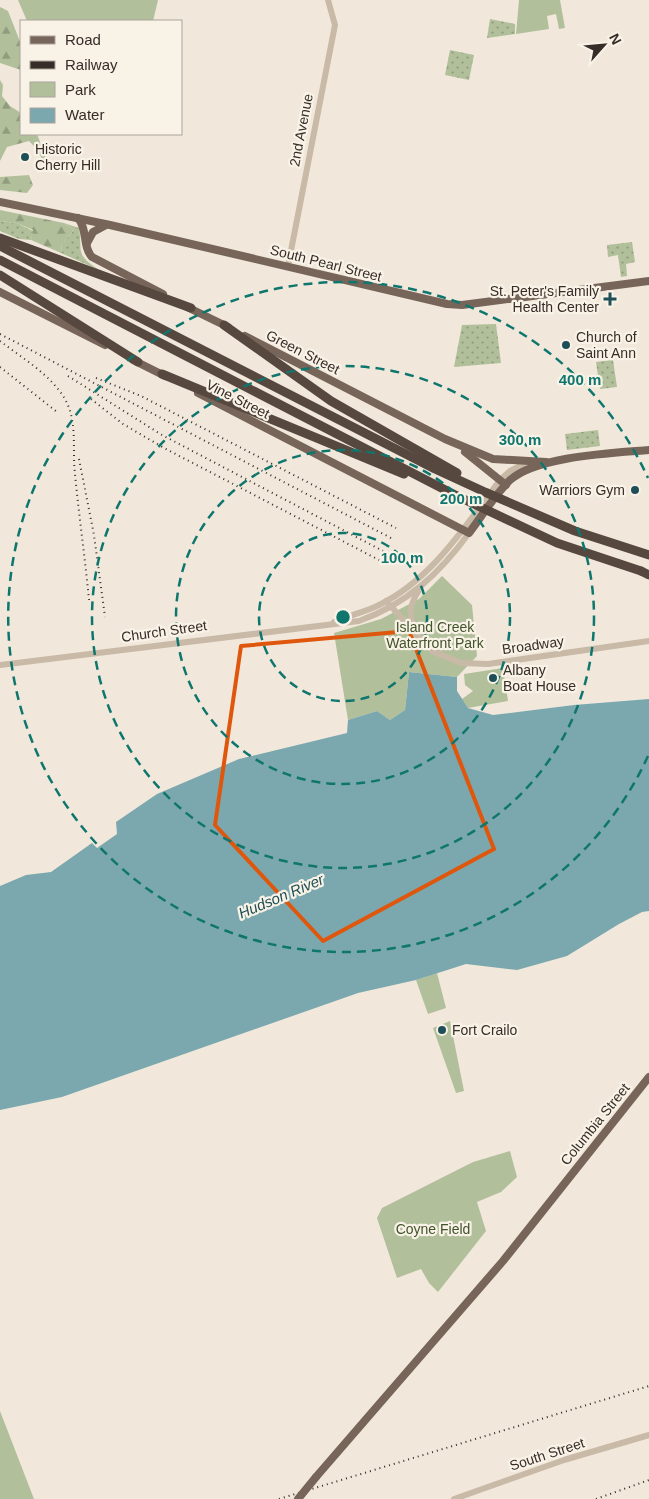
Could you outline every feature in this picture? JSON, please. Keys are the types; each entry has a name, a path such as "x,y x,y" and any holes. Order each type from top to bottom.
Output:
{"highway":[{"path":"0,238 191,308"},
{"path":"0,246 435,469 575,531 649,555"},
{"path":"0,260 457,496 557,543 646,573"},
{"path":"0,275 138,362"},
{"path":"224,325 331,402 427,458 462,476 486,493"},
{"path":"162,374 457,496"}],"main road":[{"name":"South Pearl Street","path":"0,202 288,266 446,304 462,305 649,281"},
{"path":"78,218 85,230 86,248"},
{"path":"86,248 93,232 106,225"},
{"name":"Green Street","path":"86,248 96,260 445,439 493,459 525,467 548,462 649,450"},
{"name":"Vine Street","path":"0,292 466,531"},
{"path":"445,439 476,459 503,482"},
{"path":"466,531 503,482 525,467"},
{"name":"Columbia Street","path":"298,1499 503,1261 649,1077"}],"street":[{"name":"2nd Avenue","path":"288,266 335,25 328,0"},
{"name":"Church Street","path":"0,664 360,621 392,607 422,587 446,564 466,531"},
{"name":"Church Street","path":"331,623 386,601 426,573 466,531"},
{"path":"419,639 412,623 410,608 422,587"},
{"name":"Broadway","path":"386,601 419,639 442,657 470,665 649,641"},
{"name":"South Street","path":"454,1499 564,1460 649,1435"}],"highlighted area":[{"path":"409,631 494,849 323,941 215,825 241,646"}],"green space":[{"path":"18,0 158,0 153,20 27,20"},
{"path":"519,0 560,0 565,28 559,29 556,14 547,16 549,29 516,34"},
{"path":"0,7 8,11 20,41 20,70 0,63"},
{"path":"490,19 515,24 515,34 487,38"},
{"path":"450,50 474,55 469,80 445,75"},
{"path":"0,80 3,85 2,96 10,106 20,112 20,135 37,135 51,171 29,141 7,147 0,161"},
{"path":"29,175 33,185 27,193 0,190 0,177"},
{"path":"0,210 64,223 74,230 62,244 61,253 31,240 33,230 17,223 0,221"},
{"path":"0,221 17,223 33,231 31,240 19,239 0,231"},
{"path":"64,223 79,228 81,252 86,260 99,270 61,253 62,244 74,230"},
{"path":"632,242 635,262 626,264 627,276 621,277 618,255 608,257 607,245"},
{"path":"496,324 501,363 454,367 462,325"},
{"path":"613,360 617,387 600,389 596,362"},
{"path":"598,430 600,446 567,450 565,434"},
{"name":"Island Creek Waterfront Park","path":"442,576 472,605 477,656 457,677 409,672 405,710 390,720 377,711 348,720 334,633 381,619 419,599"},
{"path":"503,668 508,701 468,708 462,699 473,691 465,685 464,674"},
{"path":"437,973 446,1008 428,1014 416,980"},
{"path":"450,1021 464,1091 456,1093 433,1028"},
{"name":"Coyne Field","path":"510,1151 517,1177 501,1192 477,1202 486,1231 438,1292 429,1283 421,1269 397,1278 377,1218 382,1208 473,1162"},
{"path":"0,1411 34,1499 0,1499"}],"water":[{"name":"Hudson River","path":"409,672 457,677 457,691 468,708 493,715 574,705 649,699 649,911 642,912 619,924 567,956 517,970 466,964 416,980 358,993 62,1097 0,1110 0,886 26,875 51,872 92,843 97,848 117,834 116,822 157,794 239,759 347,733 348,720 377,711 390,720 405,710"}],"railway":[{"path":"0,334 391,538"},
{"path":"0,341 52,382 65,399 69,408 74,436 74,465 89,600"},
{"path":"0,367 57,412"},
{"path":"68,376 162,435 383,551"},
{"path":"96,378 141,396 396,528"},
{"path":"91,399 123,424 164,448 379,560"},
{"path":"79,459 94,535 105,617"},
{"path":"279,1499 649,1386"},
{"path":"596,1499 649,1480"}],"place":[{"name":"Historic Cherry Hill","path":"25,157"},
{"name":"St. Peter's Family Health Center","path":"610,299"},
{"name":"Church of Saint Ann","path":"566,345"},
{"name":"Warriors Gym","path":"635,490"},
{"name":"Albany Boat House","path":"493,678"},
{"name":"Fort Crailo","path":"442,1030"}]}
